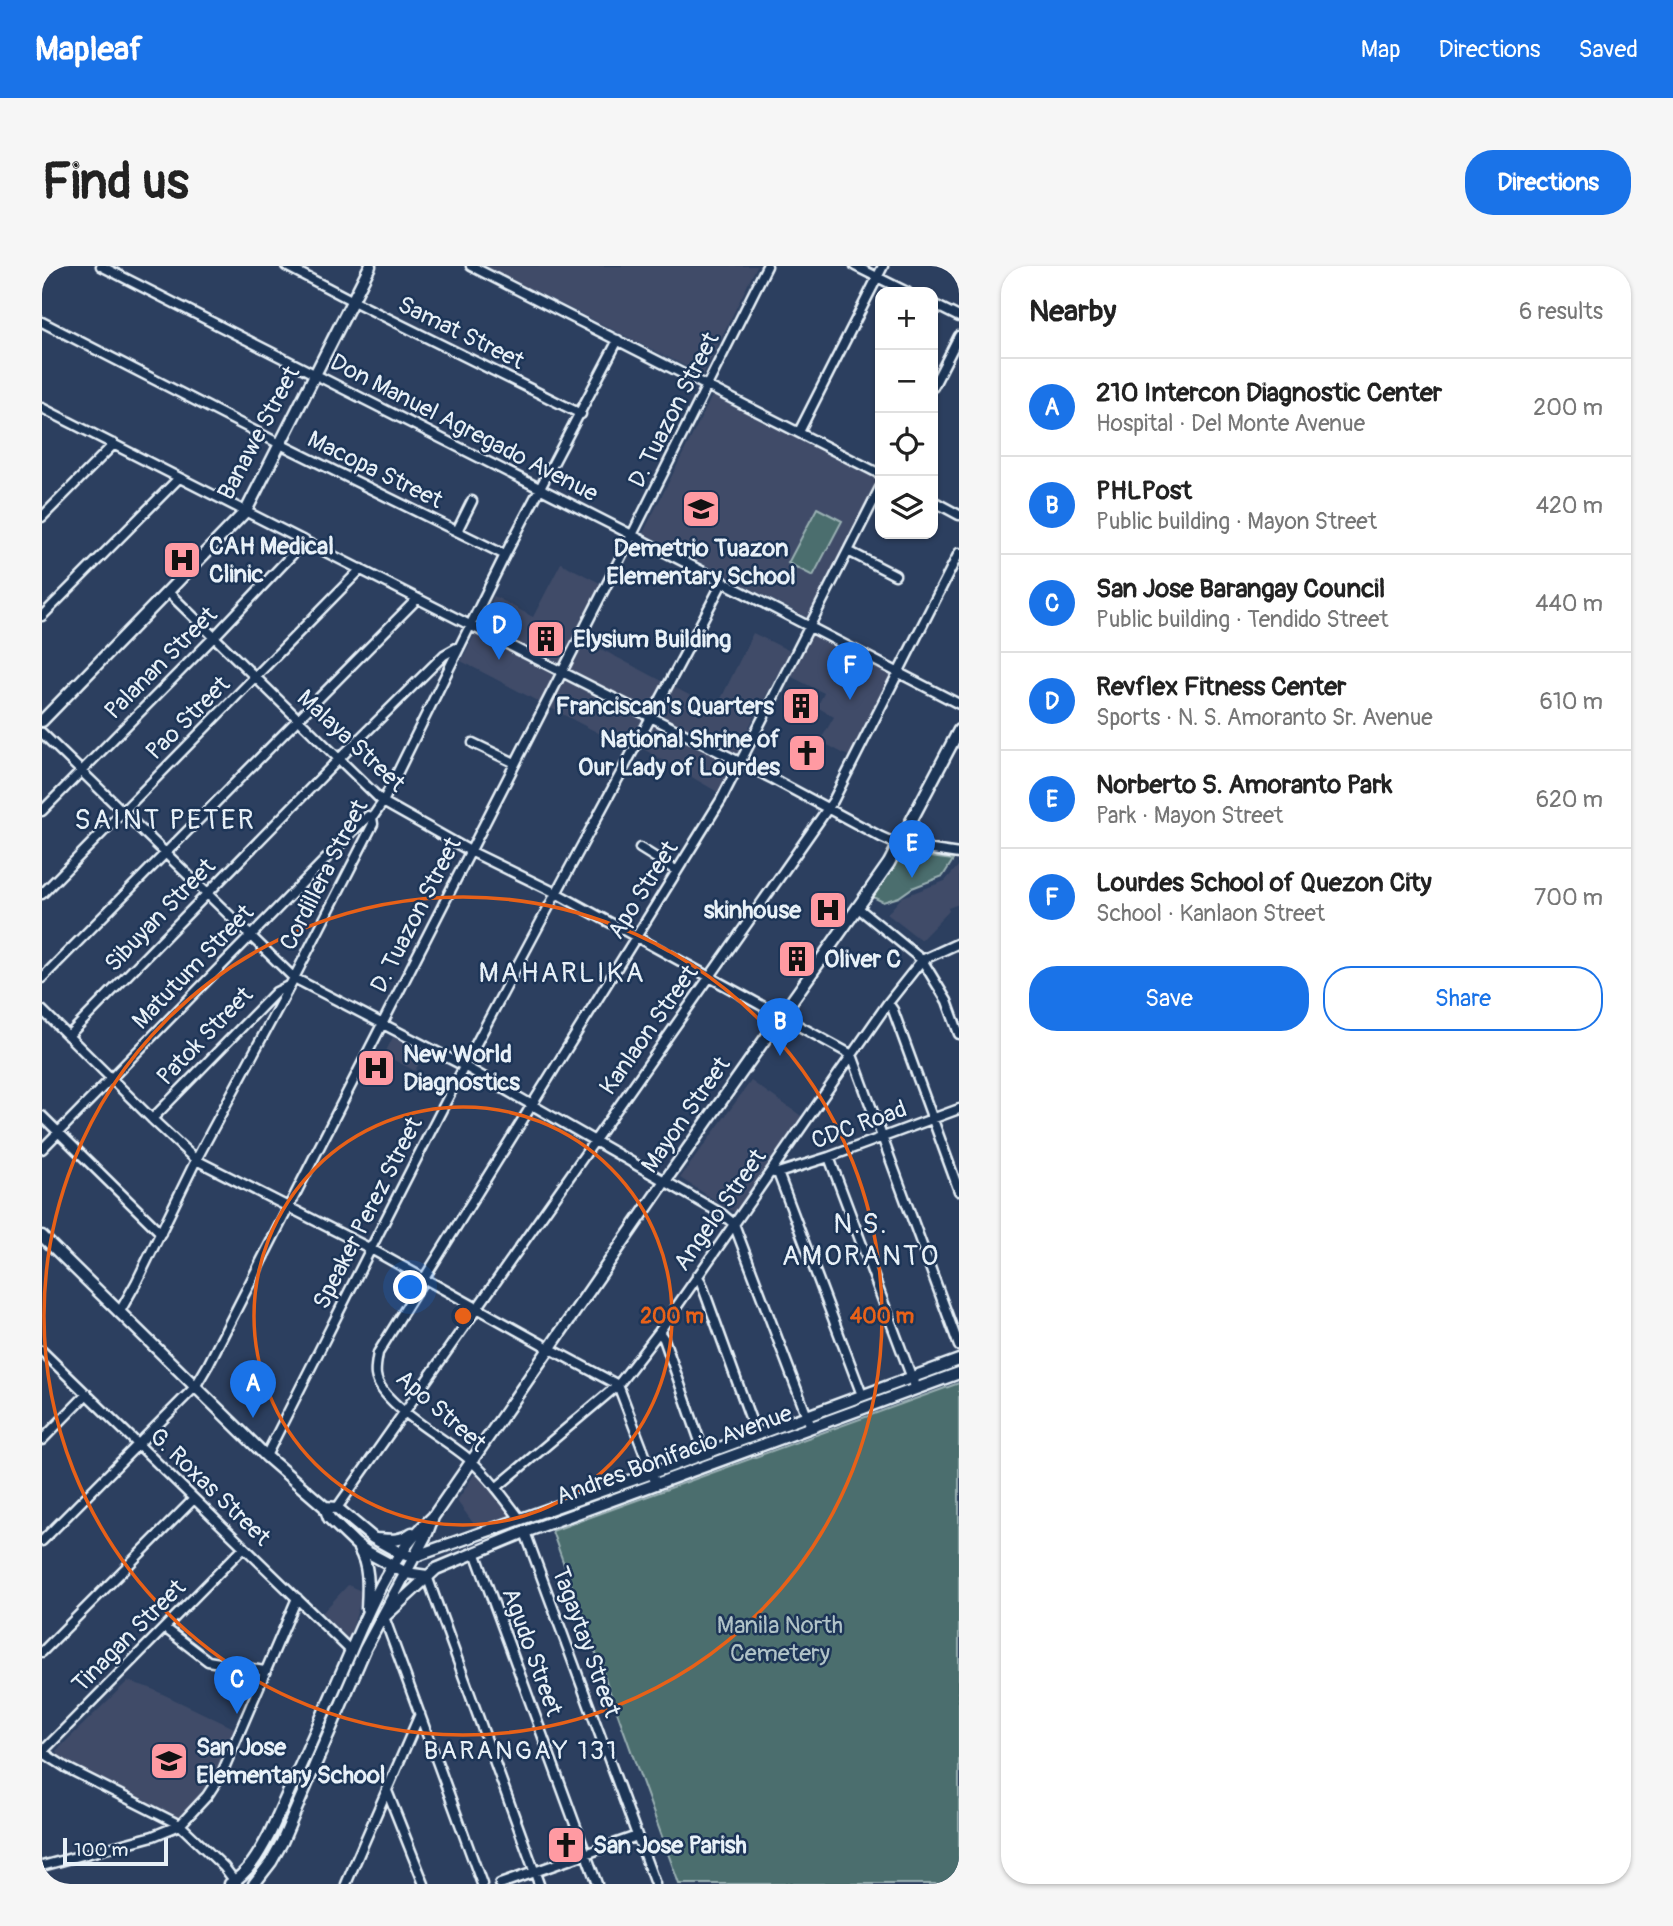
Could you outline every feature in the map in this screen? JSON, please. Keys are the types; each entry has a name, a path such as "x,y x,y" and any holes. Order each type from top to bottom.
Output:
{"main road":[{"name":"Banawe Street","path":"42,721 246,510 370,266"},
{"name":"Mayon Street","path":"400,1553 424,1530 889,863 959,730"},
{"path":"42,1236 266,1456 325,1507 329,1518 361,1551 366,1564 367,1613"},
{"name":"Andres Bonifacio Avenue","path":"413,1557 652,1473 959,1360"},
{"name":"Andres Bonifacio Avenue","path":"384,1617 436,1569 475,1552 959,1373"},
{"path":"254,1884 282,1842 365,1649 413,1557 373,1538 337,1508 325,1507"},
{"name":"Mayon Street","path":"413,1557 424,1530"},
{"path":"373,1538 399,1540 424,1530 438,1549"},
{"path":"356,1544 405,1573 427,1576"},
{"path":"234,1883 260,1853 270,1835 367,1613 400,1553"}],"street":[{"name":"Don Manuel Agregado Avenue","path":"100,266 723,581 959,704"},
{"name":"Samat Street","path":"286,266 581,414"},
{"path":"471,266 875,471"},
{"name":"D. Tuazon Street","path":"42,1541 195,1387 767,266"},
{"path":"855,266 897,287"},
{"path":"799,432 883,266"},
{"path":"938,306 959,317"},
{"name":"Macopa Street","path":"42,321 280,444 505,555"},
{"path":"938,377 959,336"},
{"name":"Cordillera Street","path":"119,1313 196,1160 292,982 505,555 618,340"},
{"path":"44,412 246,510 881,837 899,845 959,854"},
{"path":"42,517 114,444"},
{"path":"42,616 179,478"},
{"name":"Apo Street","path":"520,1519 471,1460 405,1412 387,1395 376,1377 378,1353 721,800 875,498"},
{"path":"457,531 472,500"},
{"path":"938,504 959,514"},
{"name":"Palanan Street","path":"42,811 305,541"},
{"path":"848,551 895,575"},
{"name":"Kanlaon Street","path":"337,1508 828,808 959,554"},
{"name":"Pao Street","path":"42,894 361,569"},
{"name":"Speaker Perez Street","path":"266,1456 464,1066 723,581"},
{"name":"Malaya Street","path":"168,592 383,802 852,1055"},
{"path":"42,978 417,598"},
{"name":"Sibuyan Street","path":"68,1036 338,760 444,655 460,646"},
{"path":"42,733 250,936 292,982 382,1023 464,1066 723,1214 734,1224 811,1427"},
{"path":"474,743 515,763"},
{"name":"Matutum Street","path":"42,1149 365,819 368,816 372,818"},
{"path":"640,848 677,871"},
{"path":"857,907 922,960 947,1001 959,1034"},
{"name":"Angelo Street","path":"496,1488 618,1385 774,1173 888,1003 922,960 959,943"},
{"name":"Patok Street","path":"152,1119 276,992 292,982"},
{"path":"888,1003 892,1007 959,1191"},
{"path":"42,1010 196,1160 371,1249 618,1385 656,1484"},
{"path":"852,1055 959,1346"},
{"name":"CDC Road","path":"774,1173 829,1157 959,1109"},
{"path":"42,1116 160,1233"},
{"path":"829,1157 916,1389"},
{"path":"774,1173 862,1395"},
{"path":"697,1276 756,1434"},
{"path":"659,1332 664,1339 704,1453"},
{"name":"G. Roxas Street","path":"42,1351 351,1651"},
{"path":"42,1440 87,1394"},
{"path":"42,1652 194,1499"},
{"name":"Tagaytay Street","path":"525,1532 656,1884"},
{"name":"Tinagan Street","path":"42,1752 244,1547"},
{"name":"Agudo Street","path":"475,1552 597,1884"},
{"path":"427,1576 539,1884"},
{"path":"42,1866 153,1836 180,1825 207,1796 222,1773 297,1598"},
{"path":"384,1617 482,1884"},
{"path":"164,1628 208,1661 264,1671"},
{"path":"346,1884 421,1714"},
{"path":"42,1752 67,1768 180,1825 224,1867 234,1883"},
{"path":"387,1790 424,1884"},
{"path":"500,1884 637,1836"}],"shaded area":[{"path":"485,266 757,266 703,375"},
{"path":"713,394 875,477 875,490 810,619 643,533"},
{"path":"561,563 600,583 574,635 716,709 753,633 790,651 749,727 754,730 721,794 633,743 629,749 461,661 494,596 533,617"},
{"path":"813,634 893,675 850,757 820,741 834,717 817,707 824,693 790,676"},
{"path":"959,865 959,904 948,908 949,911 921,940 887,914 902,897 945,881"},
{"path":"393,1037 424,1053 415,1071 384,1055"},
{"path":"751,1081 807,1120 737,1214 680,1178"},
{"path":"477,1470 513,1515 476,1527 457,1501"},
{"path":"348,1585 363,1592 349,1640 322,1613"},
{"name":"San Jose Elementary School","path":"128,1681 150,1688 236,1729 213,1780 179,1821 60,1758 56,1751"}],"green space":[{"path":"817,508 842,521 813,576 788,563"},
{"path":"907,854 953,860 943,876 912,888 899,897 883,902 873,897 899,857"},
{"name":"Manila North Cemetery","path":"959,1383 959,1884 679,1884 552,1531"}],"place":[{"name":"Demetrio Tuazon Elementary School","path":"701,509"},
{"name":"CAH Medical Clinic","path":"182,560"},
{"name":"Elysium Building","path":"546,639"},
{"name":"Revflex Fitness Center","path":"499,660"},
{"name":"Lourdes School of Quezon City","path":"850,700"},
{"name":"Franciscan's Quarters","path":"801,706"},
{"name":"National Shrine of Our Lady of Lourdes","path":"807,753"},
{"name":"Norberto S. Amoranto Park","path":"912,878"},
{"name":"skinhouse","path":"828,910"},
{"name":"Oliver C","path":"797,959"},
{"name":"PHLPost","path":"780,1056"},
{"name":"New World Diagnostics","path":"376,1068"},
{"name":"210 Intercon Diagnostic Center","path":"253,1418"},
{"name":"San Jose Barangay Council","path":"237,1714"},
{"name":"San Jose Elementary School","path":"169,1761"},
{"name":"San Jose Parish","path":"566,1845"}],"district":[{"name":"SAINT PETER","path":"165,820"},
{"name":"MAHARLIKA","path":"562,973"},
{"name":"N.S. AMORANTO","path":"861,1240"},
{"name":"BARANGAY 131","path":"521,1751"}]}
